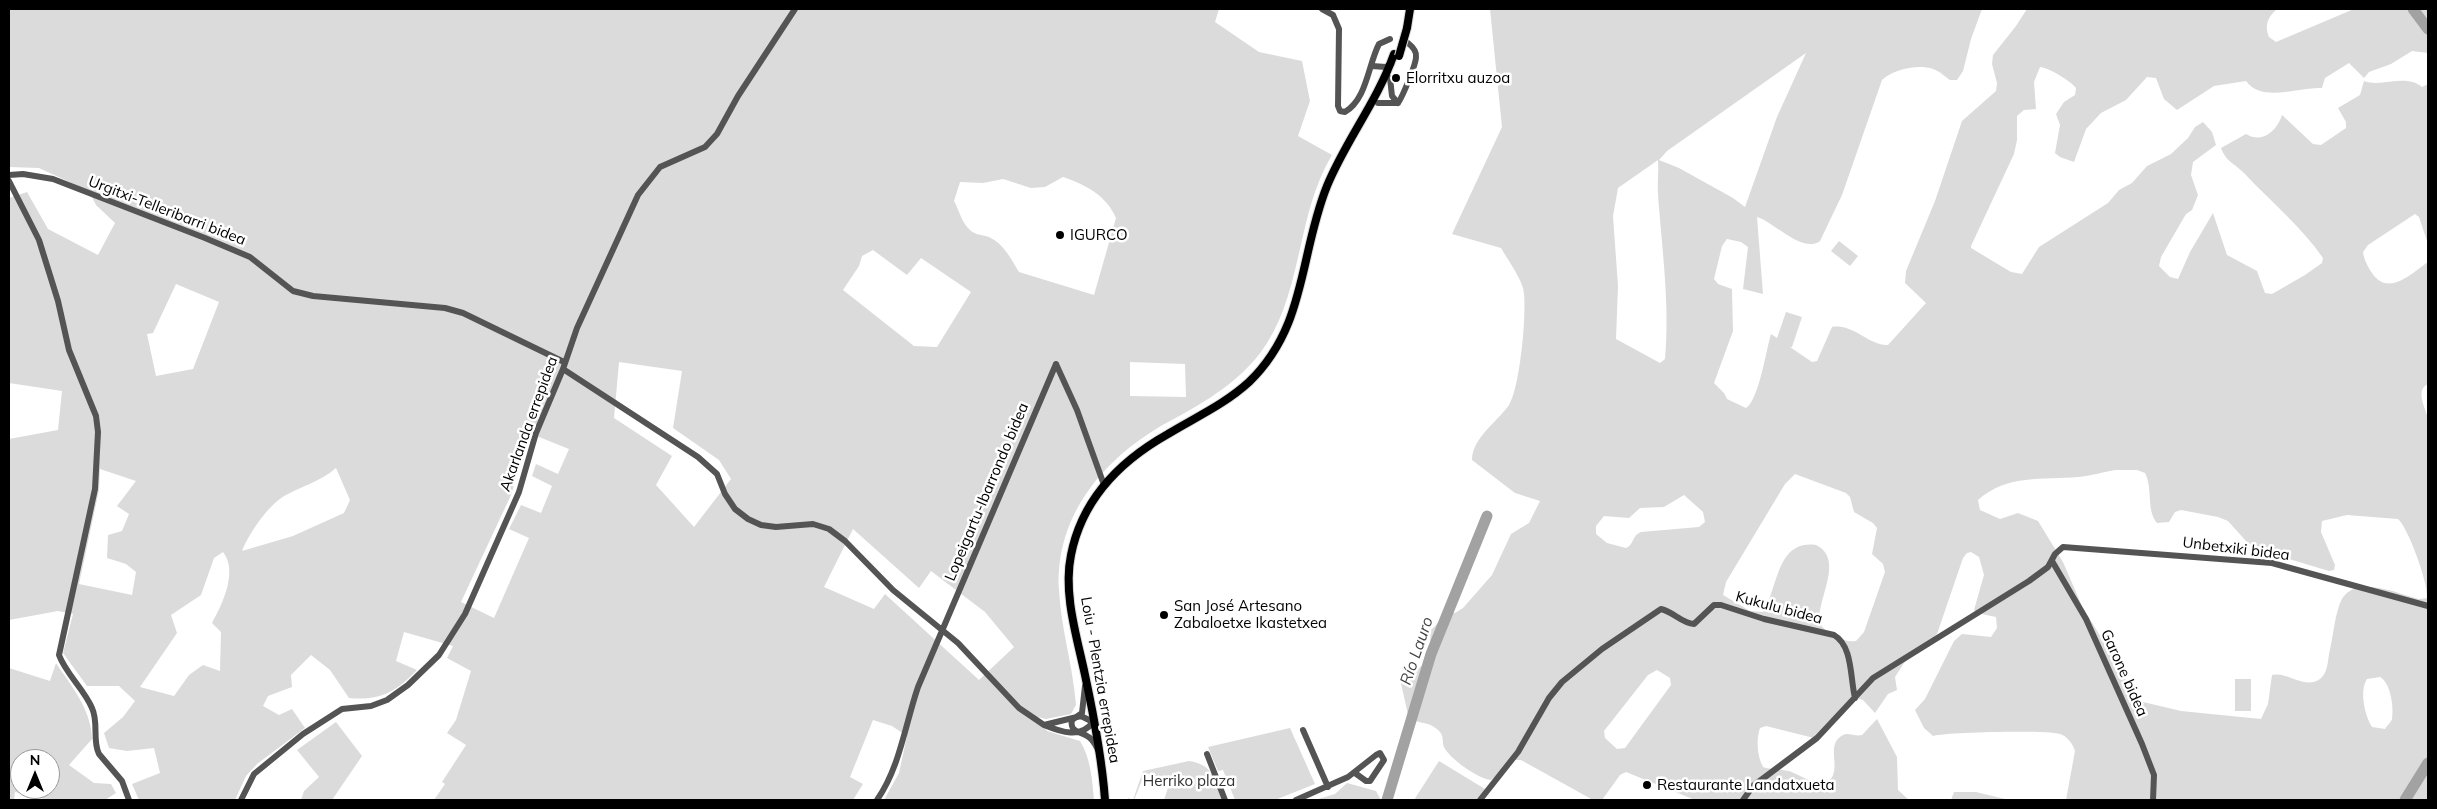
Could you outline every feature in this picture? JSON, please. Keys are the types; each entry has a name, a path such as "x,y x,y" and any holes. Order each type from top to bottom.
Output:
{"main road":[{"path":"1404,27 1405,9"},
{"path":"1070,571 1071,552 1086,511 1116,470 1143,449 1226,401 1250,381 1269,359 1283,337 1295,309 1315,223 1326,190 1388,78 1410,9"},
{"name":"Loiu - Plentzia errepidea","path":"1105,800 1094,722 1070,597 1070,571 1074,568 1083,531 1090,514 1101,496 1117,476 1153,448 1236,399 1266,370 1284,345 1304,295 1326,201 1339,172 1378,103 1396,55"}],"street":[{"name":"Akarlanda errepidea","path":"241,800 254,774 303,734 342,709 370,706 387,700 408,685 438,655 465,614 519,492 536,433 581,319 645,184 660,167 705,147 718,134 738,96 795,9"},
{"path":"1322,9 1334,15 1339,29 1338,97 1340,111 1350,110 1359,97 1374,66 1379,44 1390,39"},
{"path":"1398,103 1404,93 1416,59 1415,50 1408,43"},
{"path":"1374,66 1386,67 1391,64"},
{"path":"1374,66 1388,78 1392,96 1398,103"},
{"path":"1378,103 1398,103"},
{"name":"Urgitxi-Telleribarri bidea","path":"9,174 23,174 53,179 204,238 250,257 293,291 313,296 445,308 463,313 564,365 698,457 717,474 725,494 736,509 748,519 761,525 776,527 813,524 829,529 845,541 893,590 958,643 1019,708 1044,725 1069,733 1079,732"},
{"path":"9,181 39,240 58,301 69,350 96,416 98,432 95,489 59,655 93,710 97,728 96,749 122,781 129,800"},
{"name":"Lopeigartu-Ibarrondo bidea","path":"877,800 890,778 918,687 1056,364 1104,484"},
{"name":"Unbetxiki bidea","path":"2050,564 2054,554 2063,547 2072,546 2272,563 2428,606"},
{"path":"1743,800 1753,786 1768,773 1817,738 1874,678 2050,564"},
{"name":"Garone bidea","path":"2050,564 2086,619 2142,744 2154,775 2152,800"},
{"name":"Kukulu bidea","path":"1480,800 1518,752 1549,698 1562,682 1602,649 1661,609 1668,611 1686,624 1694,624 1714,605 1721,605 1764,618 1834,635 1842,640 1848,656 1855,698"},
{"path":"1085,678 1085,702 1082,713 1076,717 1072,724 1074,730 1092,739 1099,752"},
{"path":"1044,725 1076,717 1088,717 1094,722 1088,729 1079,732"},
{"path":"1303,730 1328,787"},
{"path":"1296,800 1328,787 1355,772 1376,755 1380,753 1383,756 1384,760 1370,781 1366,781 1355,772"},
{"path":"1207,754 1225,800"}],"green space":[{"path":"9,9 1219,9 1215,22 1259,52 1302,61 1310,101 1298,136 1332,155 1312,201 1294,274 1279,321 1258,356 1236,379 1223,389 1145,436 1124,452 1105,470 1088,491 1075,513 1065,537 1060,562 1059,590 1076,705 1071,714 1046,719 1038,717 1047,731 1080,741 1089,762 1094,800 884,800 899,773 907,736 892,726 873,720 850,777 863,784 853,800 434,800 445,784 442,782 466,745 447,733 456,720 471,671 447,658 453,646 404,632 396,661 417,670 402,684 387,693 370,698 349,698 330,670 311,655 291,675 292,687 268,696 263,706 279,715 292,709 305,728 257,764 246,776 235,800 139,800 132,784 160,773 154,748 127,751 109,748 104,733 123,717 135,701 119,686 87,686 63,653 73,614 58,611 9,620 9,439 58,430 62,391 9,383 9,198 27,192 48,229 98,255 115,223 96,205 89,191 39,168 9,167","holes":["1063,177 1087,187 1101,197 1112,210 1116,218 1094,295 1019,272 1007,252 999,244 989,237 977,234 968,228 954,201 960,182 983,183 1003,179 1031,188 1045,187","873,250 907,275 921,258 971,292 937,347 914,346 843,290 859,266 862,256","176,284 219,302 193,369 156,376 147,334 153,333","619,362 682,371 673,428 719,460 731,479 694,527 656,485 672,456 614,418","1130,362 1185,364 1186,397 1130,396","529,433 569,449 558,474 536,464 532,476 552,486 541,513 521,505 509,529 529,538 494,618 461,602 511,495","336,468 350,500 344,513 293,536 242,551 255,527 274,504 288,494 325,476","100,469 136,481 117,506 129,514 122,531 108,535 107,558 126,564 136,572 132,595 79,584 99,490","853,529 919,588 931,571 985,612 1014,647 979,680 885,594 874,609 824,587","223,552 229,568 229,578 224,597 212,623 221,632 220,671 203,665 189,675 174,696 140,687 177,633 171,615 201,595 214,558"]},
{"path":"1490,9 1982,9 1971,39 1963,71 1957,80 1950,80 1933,69 1913,67 1899,70 1882,80 1842,195 1820,241 1813,244 1797,240 1757,217 1763,294 1743,289 1748,247 1741,242 1727,239 1722,246 1714,279 1718,284 1732,289 1733,331 1714,383 1727,399 1746,408 1755,395 1771,334 1777,338 1786,312 1802,317 1792,347 1790,347 1812,362 1817,361 1832,327 1847,328 1874,342 1888,345 1926,303 1905,283 1906,271 1935,201 1962,121 1996,91 1997,83 1992,64 1993,55 2027,9 2277,9 2269,18 2267,25 2269,37 2276,42 2354,9 2428,9 2428,53 2412,51 2391,64 2369,72 2364,78 2349,63 2325,78 2322,88 2271,93 2253,88 2246,81 2214,86 2177,110 2164,99 2156,78 2147,77 2126,100 2101,113 2086,129 2074,162 2055,153 2060,125 2056,114 2064,102 2075,95 2076,88 2060,75 2040,67 2034,82 2036,109 2024,110 2017,116 2017,140 2014,154 1971,248 2011,272 2022,274 2039,247 2108,203 2119,190 2132,183 2147,166 2171,154 2188,138 2195,127 2203,122 2212,132 2216,145 2193,162 2191,175 2198,195 2192,210 2186,214 2161,257 2159,266 2170,277 2178,279 2190,252 2213,213 2227,255 2257,271 2265,293 2272,294 2322,263 2323,258 2295,224 2244,173 2228,160 2221,148 2246,134 2252,137 2263,137 2273,131 2282,115 2313,144 2321,145 2346,128 2346,122 2338,108 2360,95 2364,81 2378,83 2408,81 2422,87 2428,84 2428,244 2419,217 2415,214 2368,245 2363,252 2366,263 2372,273 2378,280 2385,283 2400,281 2428,262 2428,384 2424,387 2421,394 2428,418 2428,800 2066,800 2075,751 2063,735 2018,732 1957,733 1933,736 1924,728 1915,710 1925,699 1954,641 1962,634 1991,637 1997,628 1996,617 1977,613 1974,610 1984,575 1979,557 1971,552 1967,553 1963,558 1937,634 1904,663 1895,677 1897,690 1888,694 1875,713 1863,700 1856,698 1814,738 1766,726 1760,728 1759,732 1758,753 1763,767 1789,771 1815,782 1825,783 1833,776 1834,751 1838,739 1845,734 1862,735 1877,719 1897,757 1898,790 1909,800 1695,800 1626,772 1620,775 1602,800 1593,800 1521,760 1514,760 1491,780 1479,776 1465,767 1447,752 1441,734 1436,728 1429,724 1409,719 1400,679 1403,669 1414,671 1424,663 1427,658 1431,630 1450,611 1455,613 1463,608 1492,575 1511,534 1529,523 1540,501 1515,493 1472,460 1476,444 1509,405 1513,396 1520,366 1524,329 1524,298 1519,278 1501,248 1452,234 1502,127","holes":["1806,53 1777,117 1745,207 1733,198 1679,168 1659,160 1667,151","1658,160 1658,191 1667,318 1665,359 1660,363 1616,339 1618,286 1613,216 1618,188","2116,470 2137,470 2145,473 2149,485 2150,505 2157,523 2169,522 2175,512 2181,510 2218,517 2228,521 2246,541 2259,550 2329,571 2334,570 2335,565 2321,532 2322,521 2347,515 2398,519 2407,533 2417,557 2425,581 2427,598 2419,599 2374,587 2353,589 2345,595 2339,606 2327,668 2322,677 2314,682 2302,682 2284,675 2272,675 2268,704 2261,719 2181,711 2139,701 2134,697 2122,672 2082,606 2063,562 2038,521 2018,513 2000,519 1980,510 1978,500 1989,492 2013,482 2083,476","1795,474 1846,493 1850,497 1854,512 1873,523 1877,528 1872,554 1883,564 1885,572 1864,632 1856,641 1846,641 1836,637 1820,624 1821,604 1827,582 1829,560 1825,552 1816,545 1803,545 1793,550 1786,558 1780,568 1763,612 1750,611 1723,595 1726,582 1785,484","1684,495 1703,512 1705,522 1699,527 1641,532 1636,535 1629,547 1626,548 1607,543 1596,534 1596,526 1604,516 1629,518 1640,508 1664,507","1657,670 1670,678 1671,685 1625,748 1617,749 1605,738 1604,731 1648,675","2380,677 2387,685 2391,696 2393,714 2385,729 2372,727 2369,722 2363,697 2367,679"]},
{"path":"1839,241 1858,256 1850,266 1831,251"},
{"path":"56,663 80,699 91,728 92,739 69,765 94,783 111,784 116,793 105,800 44,799 60,799 60,749 10,749 10,799 14,799 9,800 9,668 50,681"},
{"path":"2235,679 2251,679 2251,711 2235,711"},
{"path":"336,722 362,756 332,800 301,800 304,791 319,777 297,750"},
{"path":"1290,728 1315,784 1275,800 1235,800 1223,770 1218,771 1208,747"},
{"name":"Herriko plaza","path":"1189,761 1204,766 1212,774 1222,800 1164,800 1170,782 1145,773 1133,800 1143,771"},
{"path":"1439,761 1485,789 1478,800 1414,800"},
{"path":"1347,783 1376,791 1381,800 1315,800 1335,794"},
{"path":"1954,792 1976,792 2009,800 1951,800"}],"waterway":[{"path":"2413,9 2428,29"},
{"name":"Río Lauro","path":"1387,800 1431,654 1487,516"},
{"path":"2405,800 2428,763"}],"place":[{"name":"Elorritxu auzoa","path":"1396,78"},
{"name":"IGURCO","path":"1060,235"},
{"name":"San José Artesano Zabaloetxe Ikastetxea","path":"1164,615"},
{"name":"Restaurante Landatxueta","path":"1647,785"}]}
